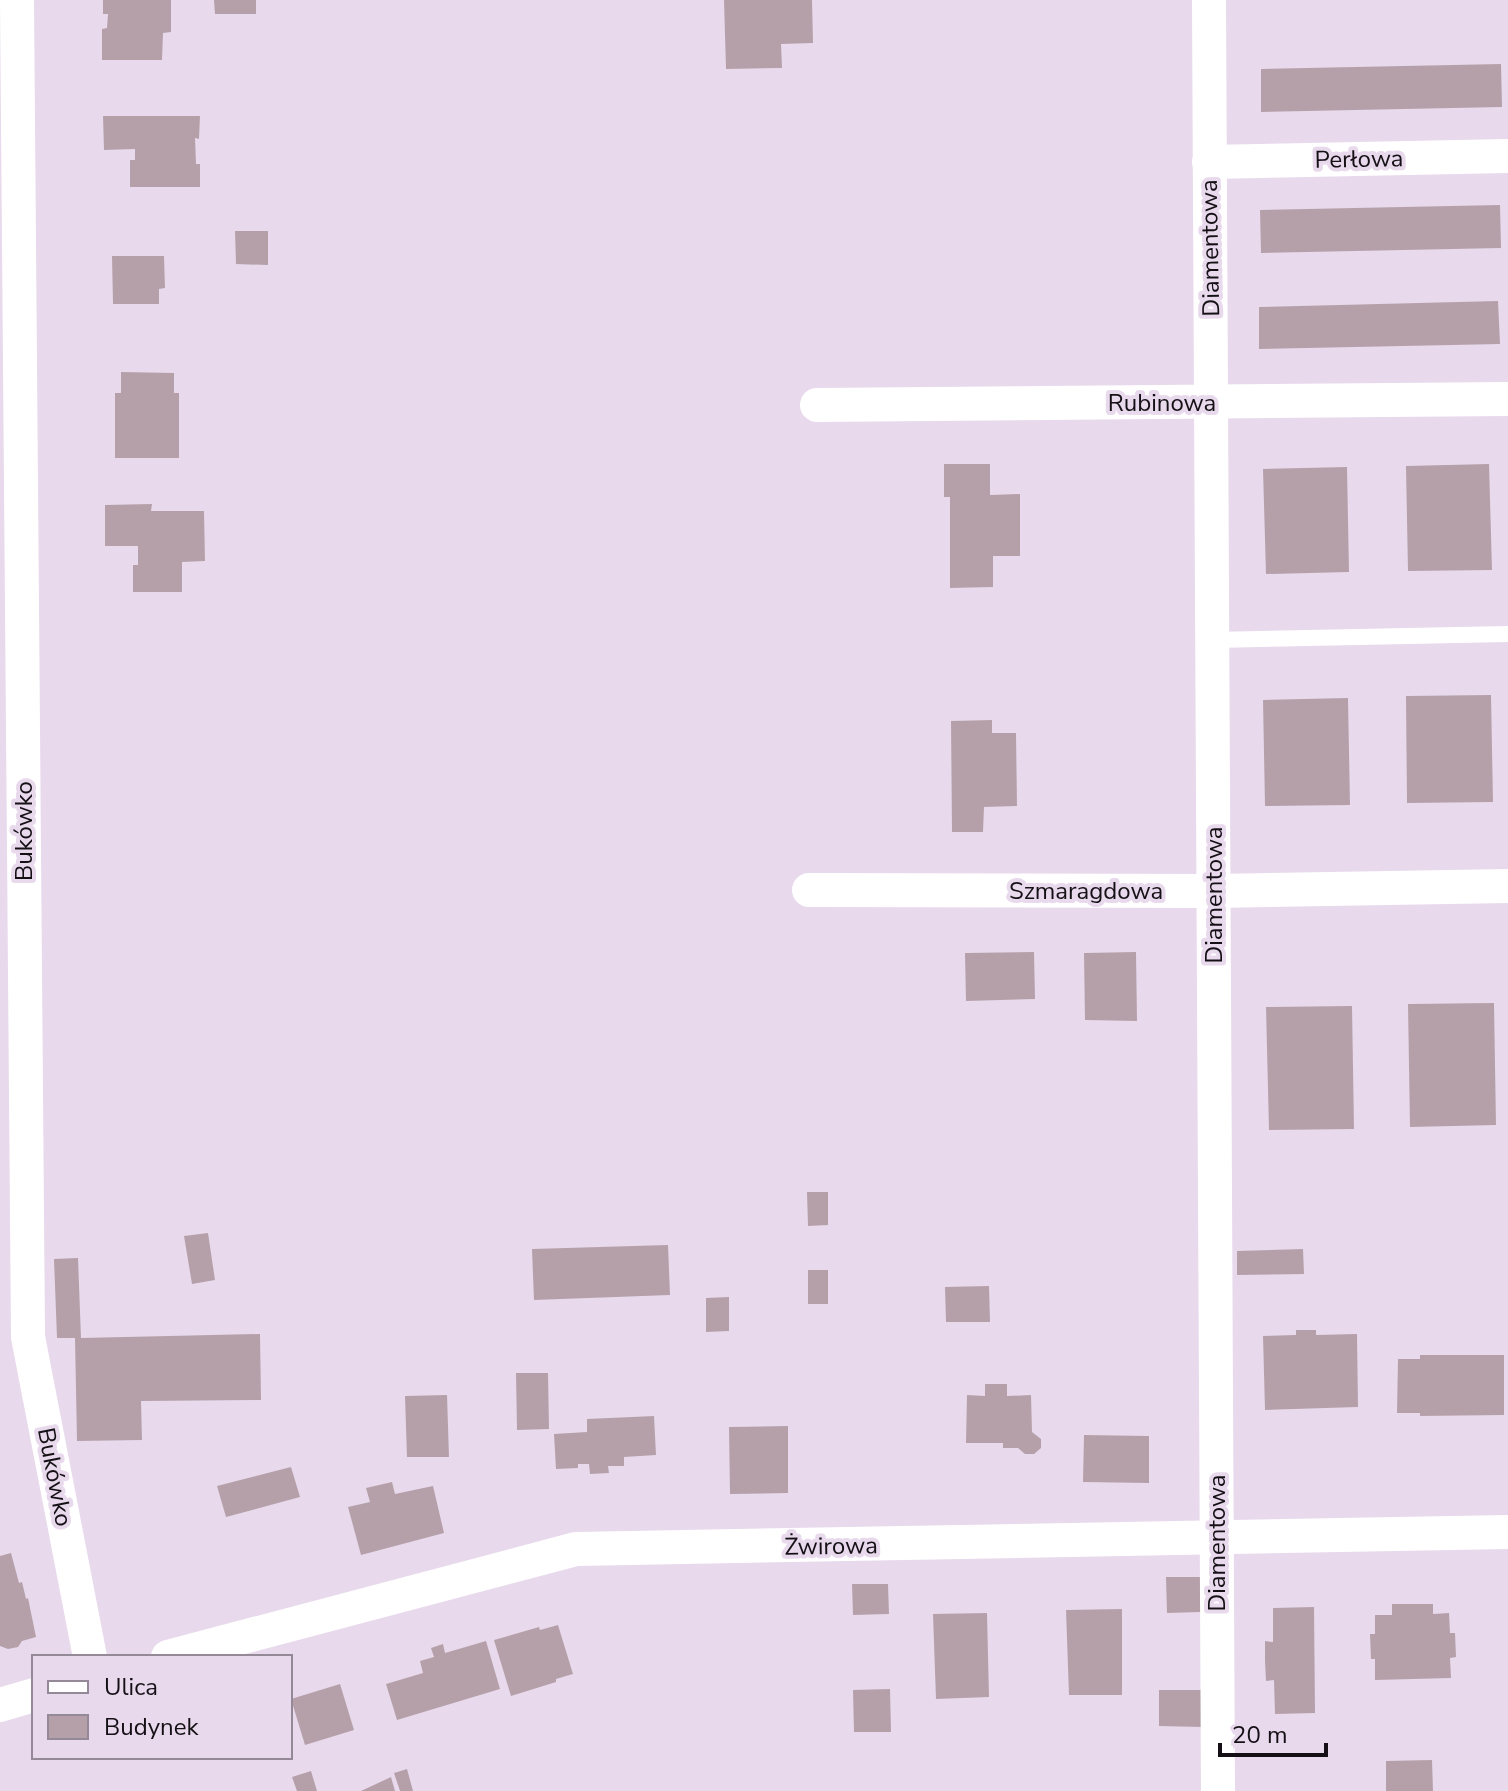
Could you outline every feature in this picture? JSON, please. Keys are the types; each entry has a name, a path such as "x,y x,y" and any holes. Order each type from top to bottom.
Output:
{"street":[{"name":"Bukówko","path":"17,0 28,1337 90,1655"},
{"name":"Diamentowa","path":"1209,0 1218,1791"},
{"name":"Perłowa","path":"1209,162 1508,156"},
{"name":"Rubinowa","path":"817,405 1508,399"},
{"name":"Szmaragdowa","path":"809,890 1214,891 1508,886"},
{"name":"Żwirowa","path":"176,1655 576,1549 1508,1532"},
{"path":"0,1705 32,1696"}],"lane":[{"path":"1213,640 1508,634"}],"building":[{"path":"103,0 171,0 171,32 163,33 162,60 102,60 102,29 107,28 108,14 103,14"},
{"path":"214,0 256,0 256,14 215,14"},
{"path":"724,0 812,0 813,43 781,44 782,68 726,69"},
{"path":"1501,64 1502,107 1261,112 1261,69"},
{"path":"103,116 200,116 199,139 195,138 200,187 130,187 130,160 135,160 135,149 104,150"},
{"path":"1500,205 1501,248 1261,253 1260,210"},
{"path":"235,231 268,231 268,265 236,264"},
{"path":"112,256 164,256 165,288 159,289 159,304 113,304"},
{"path":"1498,301 1500,344 1259,349 1259,307"},
{"path":"121,372 174,373 174,393 179,393 179,458 115,458 115,393 121,393"},
{"path":"944,464 990,464 990,495 1020,494 1020,556 993,556 993,587 950,588 950,497 944,497"},
{"path":"1489,464 1492,570 1408,571 1406,466"},
{"path":"1347,467 1349,572 1266,574 1263,469"},
{"path":"152,504 151,511 204,511 205,561 182,562 182,592 133,592 133,565 138,565 138,546 105,546 105,505"},
{"path":"1491,695 1493,802 1407,803 1406,696"},
{"path":"1348,698 1350,805 1265,806 1263,700"},
{"path":"992,720 992,733 1016,733 1017,806 984,807 983,832 952,832 951,721"},
{"path":"1034,952 1035,999 966,1001 965,953"},
{"path":"1136,952 1137,1021 1085,1020 1084,953"},
{"path":"1494,1003 1496,1125 1410,1127 1408,1004"},
{"path":"1352,1006 1354,1129 1269,1130 1266,1007"},
{"path":"807,1192 828,1192 828,1225 808,1226"},
{"path":"208,1233 215,1280 192,1284 184,1236"},
{"path":"668,1245 670,1295 534,1300 532,1249"},
{"path":"1303,1249 1304,1274 1237,1275 1237,1251"},
{"path":"78,1258 81,1338 260,1334 261,1400 141,1401 142,1440 77,1441 75,1338 57,1338 54,1259"},
{"path":"808,1270 828,1270 828,1304 808,1304"},
{"path":"989,1286 990,1322 946,1322 945,1287"},
{"path":"729,1297 729,1331 706,1332 706,1298"},
{"path":"1296,1330 1316,1330 1316,1335 1357,1334 1358,1407 1265,1410 1263,1336 1296,1335"},
{"path":"1420,1355 1504,1355 1504,1415 1420,1416 1420,1413 1397,1413 1398,1359 1420,1359"},
{"path":"516,1373 548,1373 549,1429 517,1430"},
{"path":"985,1384 1007,1384 1007,1396 1031,1395 1032,1432 1041,1439 1041,1448 1034,1454 1025,1454 1018,1448 1003,1448 1003,1443 966,1443 967,1395 985,1396"},
{"path":"447,1395 449,1457 407,1457 405,1396"},
{"path":"654,1416 656,1455 624,1457 624,1466 608,1466 609,1473 590,1474 589,1464 556,1469 554,1434 587,1432 587,1419"},
{"path":"788,1426 788,1493 730,1494 729,1427"},
{"path":"1084,1435 1149,1436 1149,1483 1083,1482"},
{"path":"291,1467 300,1497 226,1517 217,1486"},
{"path":"392,1482 395,1494 433,1486 444,1533 361,1555 348,1507 370,1502 366,1488"},
{"path":"11,1553 19,1583 22,1582 28,1598 36,1637 8,1649 0,1646 0,1556"},
{"path":"1166,1577 1200,1577 1201,1612 1167,1613"},
{"path":"852,1584 888,1584 889,1614 853,1615"},
{"path":"1392,1604 1433,1604 1433,1614 1449,1613 1450,1633 1455,1633 1456,1657 1450,1658 1451,1678 1375,1680 1370,1634 1375,1634 1375,1615 1392,1615"},
{"path":"1314,1607 1315,1713 1275,1714 1274,1680 1266,1681 1265,1661 1265,1641 1273,1642 1273,1608"},
{"path":"1122,1609 1122,1695 1069,1695 1066,1610"},
{"path":"987,1613 989,1697 936,1699 933,1614"},
{"path":"558,1625 573,1674 511,1696 494,1640"},
{"path":"486,1641 500,1689 397,1720 386,1684 423,1673 420,1661 434,1657 431,1648 443,1644 445,1653"},
{"path":"340,1684 354,1730 305,1745 292,1699"},
{"path":"890,1689 891,1732 854,1732 853,1690"},
{"path":"1159,1690 1201,1690 1202,1727 1159,1726"},
{"path":"1432,1760 1433,1791 1386,1791 1386,1761"},
{"path":"407,1769 413,1791 400,1791 394,1773"},
{"path":"311,1771 317,1791 297,1791 292,1777"},
{"path":"391,1777 395,1791 361,1791"}]}
